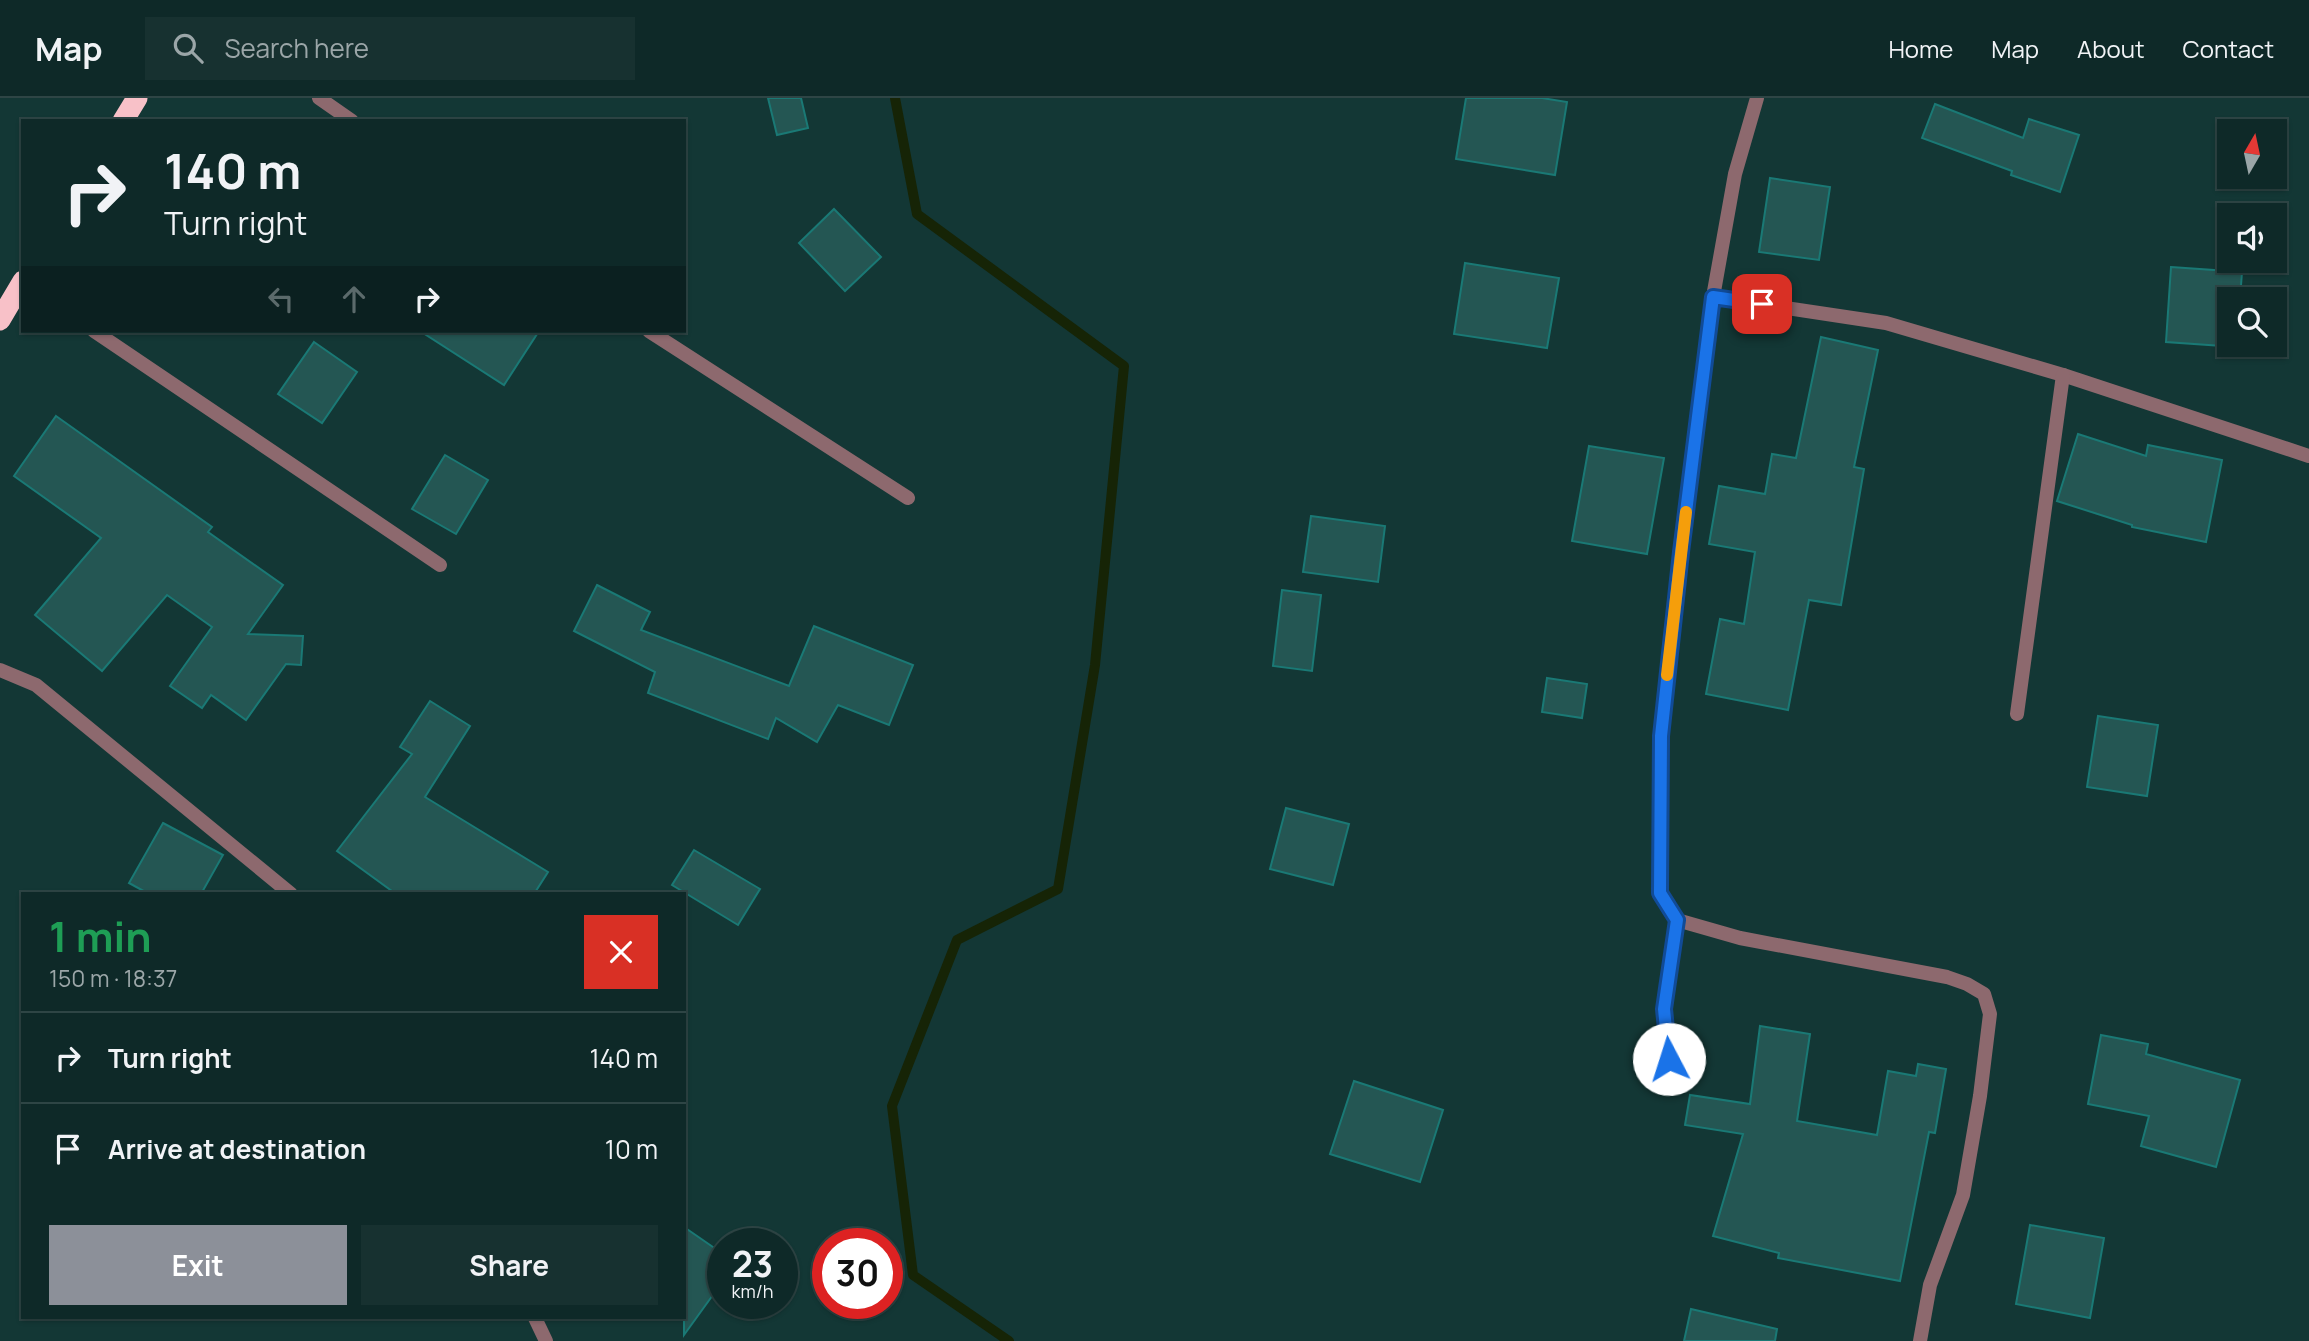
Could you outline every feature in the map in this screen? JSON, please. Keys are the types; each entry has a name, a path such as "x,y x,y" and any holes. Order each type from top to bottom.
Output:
{"highway":[{"path":"124,119 137,98"},
{"path":"0,320 21,284"}],"street":[{"path":"319,98 349,119"},
{"path":"1669,1059 1664,1009 1677,920 1660,893 1661,736 1713,297 1735,174 1757,98"},
{"path":"1713,297 1886,323 2063,375 2309,456"},
{"path":"96,333 440,565"},
{"path":"652,333 908,498"},
{"path":"2017,714 2063,375"},
{"path":"0,670 36,685 289,892"},
{"path":"1677,920 1740,937 1947,977 1968,984 1984,994 1990,1014 1970,1163 1964,1195 1930,1284 1920,1341"},
{"path":"536,1319 546,1341"}],"building":[{"path":"768,98 801,98 808,128 777,135"},
{"path":"1466,98 1542,98 1567,102 1555,175 1456,159"},
{"path":"1935,104 2023,138 2029,119 2079,135 2060,192 1922,138"},
{"path":"1770,178 1830,187 1819,260 1759,252"},
{"path":"834,209 881,257 845,291 799,243"},
{"path":"1465,263 1559,278 1547,348 1454,334"},
{"path":"2171,267 2217,270 2217,273 2242,273 2241,287 2217,287 2217,346 2166,342"},
{"path":"423,333 538,333 504,385"},
{"path":"1821,337 1878,350 1854,467 1864,469 1841,605 1809,600 1788,710 1706,694 1720,619 1744,624 1755,552 1709,544 1719,486 1765,494 1772,454 1796,458"},
{"path":"314,342 357,372 322,423 278,394"},
{"path":"56,416 212,527 208,532 283,585 248,634 303,636 301,665 286,664 246,720 211,695 202,708 170,686 212,627 167,595 102,671 35,615 101,538 14,476"},
{"path":"2078,434 2146,456 2148,445 2222,460 2206,542 2132,527 2057,501"},
{"path":"1589,446 1664,458 1647,554 1572,541"},
{"path":"445,455 488,480 456,534 412,509"},
{"path":"1311,516 1385,526 1378,582 1303,572"},
{"path":"597,585 650,612 641,630 789,686 814,626 913,665 889,725 838,705 817,742 776,718 768,739 648,693 655,672 574,631"},
{"path":"1282,590 1321,595 1312,671 1273,666"},
{"path":"1547,678 1587,684 1582,718 1542,712"},
{"path":"430,701 470,726 425,797 548,872 535,892 393,892 337,851 412,754 400,747"},
{"path":"2098,716 2158,725 2147,796 2087,787"},
{"path":"1286,808 1349,824 1333,885 1270,869"},
{"path":"163,823 223,855 202,892 145,892 129,883"},
{"path":"694,850 760,889 738,925 672,885"},
{"path":"1760,1026 1810,1034 1797,1121 1877,1135 1888,1071 1916,1076 1918,1064 1946,1069 1935,1133 1929,1132 1900,1281 1778,1258 1779,1253 1713,1236 1743,1134 1685,1125 1690,1095 1750,1104"},
{"path":"2101,1035 2148,1044 2146,1054 2240,1080 2216,1167 2141,1146 2149,1116 2088,1104"},
{"path":"1354,1081 1443,1110 1420,1182 1330,1154"},
{"path":"2030,1225 2104,1238 2090,1318 2016,1304"},
{"path":"686,1228 707,1243 707,1303 684,1335"},
{"path":"1691,1309 1777,1329 1775,1341 1684,1341"}],"waterway":[{"path":"895,98 917,214 1124,366 1095,665 1058,889 957,940 892,1106 913,1275 1009,1341"}],"slow traffic":[{"path":"1667,675 1686,512"}],"route":[{"path":"1669,1059 1664,1009 1677,920 1660,893 1661,736 1700,393 1713,297 1762,304"}]}
